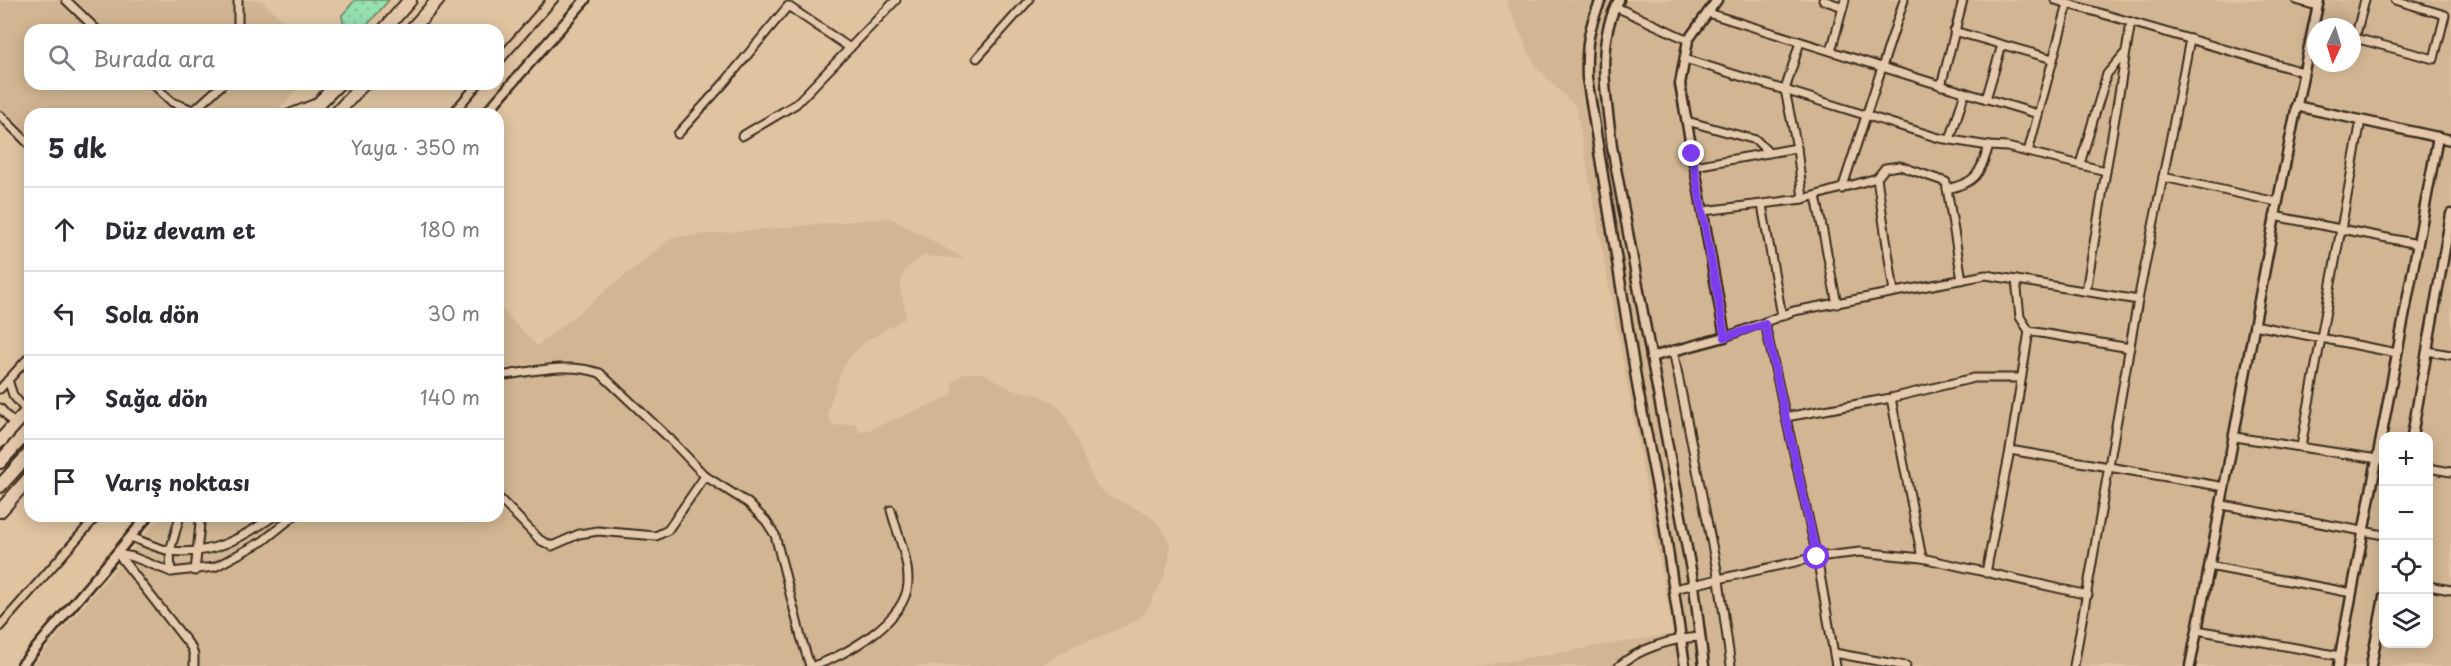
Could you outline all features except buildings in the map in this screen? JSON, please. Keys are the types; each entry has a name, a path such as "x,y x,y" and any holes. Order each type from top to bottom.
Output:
{"highway":[{"path":"389,24 410,0"},
{"path":"416,24 438,0"},
{"path":"314,108 331,90"},
{"path":"341,108 358,90"},
{"path":"0,441 24,414"},
{"path":"0,462 24,435"},
{"path":"0,486 24,460"},
{"path":"0,511 24,484"}],"street":[{"path":"66,0 91,24"},
{"path":"238,0 238,24"},
{"path":"490,108 585,0"},
{"path":"742,136 796,104 896,0"},
{"path":"977,58 1029,0"},
{"path":"1601,0 1589,26 1586,51 1587,78 1638,390 1664,524 1685,666"},
{"path":"1717,0 1688,40 1680,84 1725,337"},
{"path":"1823,0 1844,4 1831,51"},
{"path":"1842,189 1904,0"},
{"path":"1941,86 1963,0"},
{"path":"2055,0 2303,72"},
{"path":"2190,666 2235,437 2274,216 2318,3 2296,0"},
{"path":"2365,0 2355,38 2434,59 2445,15 2395,0"},
{"path":"1688,40 1618,3 1605,37 1605,78 1612,147 1694,586 1704,666"},
{"path":"2028,152 2068,4"},
{"path":"678,134 788,6 850,48"},
{"path":"1708,13 2038,114"},
{"path":"2086,291 2131,22"},
{"path":"1954,31 2053,59"},
{"path":"2074,666 2138,300 2190,39"},
{"path":"1800,42 1785,90 1797,148 1803,199"},
{"path":"1986,99 2002,45"},
{"path":"2080,164 2108,74 2127,51"},
{"path":"1684,58 1866,116 1950,140 2028,152 2106,171"},
{"path":"159,90 172,102 184,108"},
{"path":"196,108 216,90"},
{"path":"1950,140 1965,92"},
{"path":"303,108 318,102"},
{"path":"2296,106 2451,140"},
{"path":"0,115 24,139"},
{"path":"2301,447 2361,120"},
{"path":"1687,121 1756,140 1769,153"},
{"path":"2384,432 2438,137"},
{"path":"1947,189 1970,183 1978,175 1989,146"},
{"path":"1694,166 1797,148"},
{"path":"1702,211 1803,199 1877,178 1885,168 1900,166 1946,182 1962,280"},
{"path":"2163,177 2277,202"},
{"path":"1877,178 1894,292"},
{"path":"1816,196 1838,304"},
{"path":"1762,205 1782,316"},
{"path":"2413,432 2451,214"},
{"path":"2274,216 2418,244"},
{"path":"1651,357 1725,337 1765,324 1794,311 1986,275 2138,300"},
{"path":"1986,573 2010,450 2029,331 2020,317 2016,280"},
{"path":"1765,324 1817,557 1836,666"},
{"path":"2254,325 2397,353"},
{"path":"2029,331 2130,348"},
{"path":"1673,351 1719,580 1731,666"},
{"path":"2427,351 2451,355"},
{"path":"0,389 24,363"},
{"path":"504,375 564,367 600,373 670,439 705,476 748,503 766,521 775,535 801,637 812,666 831,660 869,636 890,620 905,598 908,583 891,510"},
{"path":"1786,417 1891,398 1974,378 2021,378"},
{"path":"8,380 13,395 24,406"},
{"path":"1891,398 1922,558"},
{"path":"0,408 15,424"},
{"path":"2235,437 2379,460"},
{"path":"2010,450 2225,487"},
{"path":"2338,666 2363,531 2379,464"},
{"path":"2433,469 2451,472"},
{"path":"504,503 540,540 552,546 579,534 598,531 656,536 668,530 705,476"},
{"path":"2222,505 2379,534"},
{"path":"21,666 143,522"},
{"path":"171,572 170,551 178,522"},
{"path":"195,571 200,522"},
{"path":"131,537 170,551 208,550 245,537 266,522"},
{"path":"118,554 134,556 171,572 195,571 215,567 236,558 263,541 287,522"},
{"path":"1674,589 1817,557 1860,552 1922,558 2088,595"},
{"path":"118,554 191,647 194,666"},
{"path":"2209,566 2352,593"},
{"path":"2433,587 2451,590"},
{"path":"2371,666 2379,624"},
{"path":"2197,630 2340,656"},
{"path":"1619,666 1632,655 1682,639 1699,637"},
{"path":"1834,653 1881,664 1906,666"}],"shaded area":[{"path":"0,0 261,0 287,24 24,24 24,90 296,90 280,108 24,108 24,144 0,121"},
{"path":"1505,0 2451,0 2451,666 1478,666 1673,634 1576,107 1536,67"},
{"path":"891,218 965,259 924,256 904,271 900,288 906,315 904,319 866,341 851,355 842,369 827,413 833,426 855,423 861,433 953,395 952,384 955,379 965,373 983,373 1013,390 1039,395 1053,402 1066,415 1092,477 1099,488 1107,495 1146,513 1163,529 1170,544 1165,575 1145,613 1132,623 1072,647 1040,666 32,666 156,522 504,522 504,311 537,346 673,237"}],"green space":[{"path":"355,0 389,0 368,24 343,24 342,15"}],"railway":[{"path":"504,47 545,0"},
{"path":"504,62 559,0"},
{"path":"451,108 467,90"},
{"path":"463,108 479,90"},
{"path":"0,619 86,522"},
{"path":"0,633 98,522"}],"route":[{"path":"1692,154 1725,337 1765,324 1817,557"}]}
